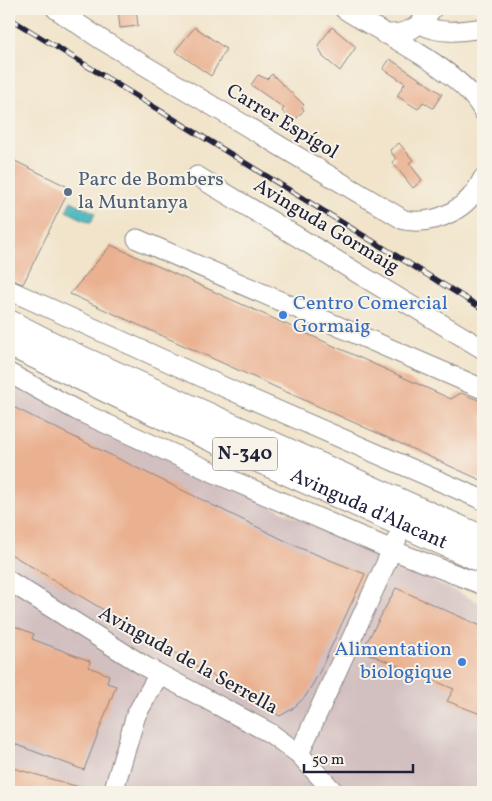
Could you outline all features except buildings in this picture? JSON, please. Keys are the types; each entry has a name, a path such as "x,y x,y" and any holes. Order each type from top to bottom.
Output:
{"main road":[{"name":"Avinguda d'Alacant","path":"11,328 63,372 483,561"},
{"name":"Avinguda d'Alacant","path":"11,328 483,538"}],"street":[{"name":"Carrer Espígol","path":"56,9 102,40 404,220 428,222 451,213 469,199 483,178"},
{"path":"344,9 429,62 467,89 483,111"},
{"path":"384,34 403,34 421,24 432,9"},
{"path":"421,24 431,30 442,32 483,28"},
{"name":"Avinguda Gormaig","path":"196,176 483,349"},
{"path":"137,239 483,389"},
{"path":"9,290 332,435 483,500"},
{"path":"9,361 27,381"},
{"path":"9,373 27,381 76,410 392,550 483,585"},
{"path":"299,754 403,525"},
{"name":"Avinguda de la Serrella","path":"9,581 159,674 270,733 299,754 334,792"},
{"path":"113,792 136,715 159,674"}],"shaded area":[{"path":"9,385 483,604 483,792 9,792"}],"water":[{"path":"71,201 95,213 91,223 66,211"}],"railway":[{"path":"9,18 483,309"}],"place":[{"name":"Parc de Bombers la Muntanya","path":"68,192"},
{"name":"Centro Comercial Gormaig","path":"283,315"},
{"name":"Alimentation biologique","path":"462,662"}]}
